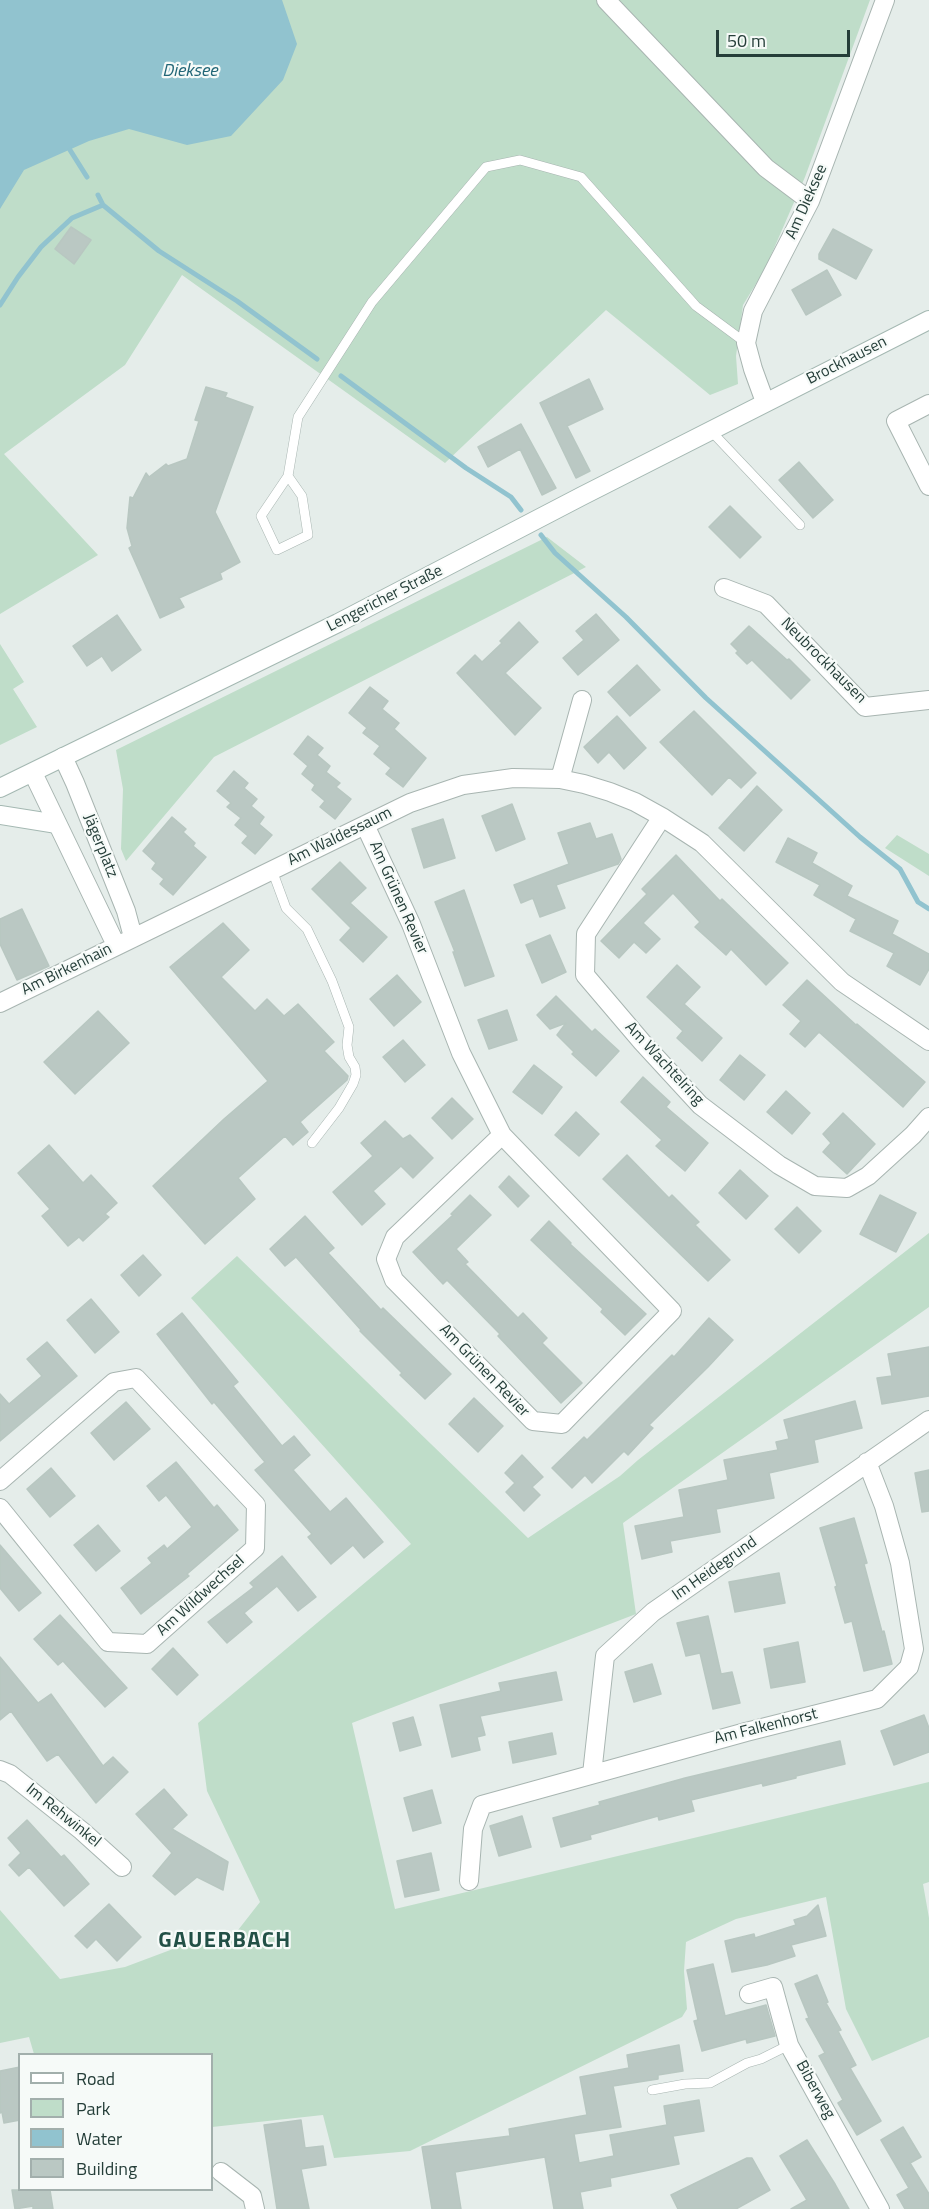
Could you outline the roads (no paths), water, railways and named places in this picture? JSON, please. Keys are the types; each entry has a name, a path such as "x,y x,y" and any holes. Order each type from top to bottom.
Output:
{"street":[{"path":"606,0 766,168 810,201"},
{"name":"Am Dieksee","path":"765,402 746,343 753,311 810,201 885,0"},
{"name":"Brockhausen","path":"765,402 929,320"},
{"name":"Lengericher Straße","path":"0,788 338,623 765,402"},
{"path":"929,404 896,421 929,486"},
{"name":"Neubrockhausen","path":"724,588 766,604 865,706 929,700"},
{"path":"560,779 582,700"},
{"name":"Jägerplatz","path":"63,757 126,911 133,937"},
{"name":"Jägerplatz","path":"33,772 117,945"},
{"name":"Am Waldessaum","path":"133,937 410,803 463,785 513,778 560,779 610,792 662,817 702,843 842,982 929,1041"},
{"path":"0,815 57,824"},
{"name":"Am Wachtelring","path":"662,817 586,934 585,975 642,1042 700,1105 779,1165 815,1186 847,1188 868,1176 913,1136 929,1117"},
{"name":"Am Grünen Revier","path":"365,825 411,924 461,1053 502,1135 672,1311 562,1424 533,1422 394,1280 386,1259 395,1237 502,1135"},
{"name":"Am Birkenhain","path":"0,1002 133,937"},
{"name":"Am Wildwechsel","path":"0,1481 114,1382 136,1378 256,1505 255,1548 147,1644 108,1642 0,1508"},
{"name":"Im Heidegrund","path":"592,1774 605,1656 653,1612 929,1420"},
{"name":"Am Falkenhorst","path":"468,1881 473,1829 482,1805 746,1732 877,1699 909,1667 915,1649 900,1563 884,1506 867,1462"},
{"name":"Im Rehwinkel","path":"0,1770 10,1774 73,1823 122,1867"},
{"name":"Biberweg","path":"749,1994 773,1987 789,2045 880,2209"},
{"path":"221,2172 252,2196 255,2209"}],"lane":[{"path":"288,476 302,496 308,535 277,550 261,516 288,476 298,417 372,302 486,167 520,160 581,177 696,306 746,343"},
{"path":"711,430 800,525"},
{"path":"272,870 286,908 307,929 332,981 349,1027 348,1051 355,1067 356,1075 353,1084 339,1108 312,1143"},
{"path":"652,2090 685,2084 710,2083 747,2063 762,2059 789,2045"}],"water":[{"name":"Dieksee","path":"0,0 282,0 297,44 283,80 231,136 187,145 129,129 89,141 24,170 0,209"}],"waterway":[{"path":"70,150 87,177"},
{"path":"98,195 103,205 159,251 237,301 317,359"},
{"path":"0,305 41,247 72,218 103,205"},
{"path":"341,376 466,468 511,497 521,510"},
{"path":"541,535 555,553 626,617 706,698 860,837 900,869 918,902 929,909"}],"district":[{"name":"GAUERBACH","path":"225,1942"}]}
